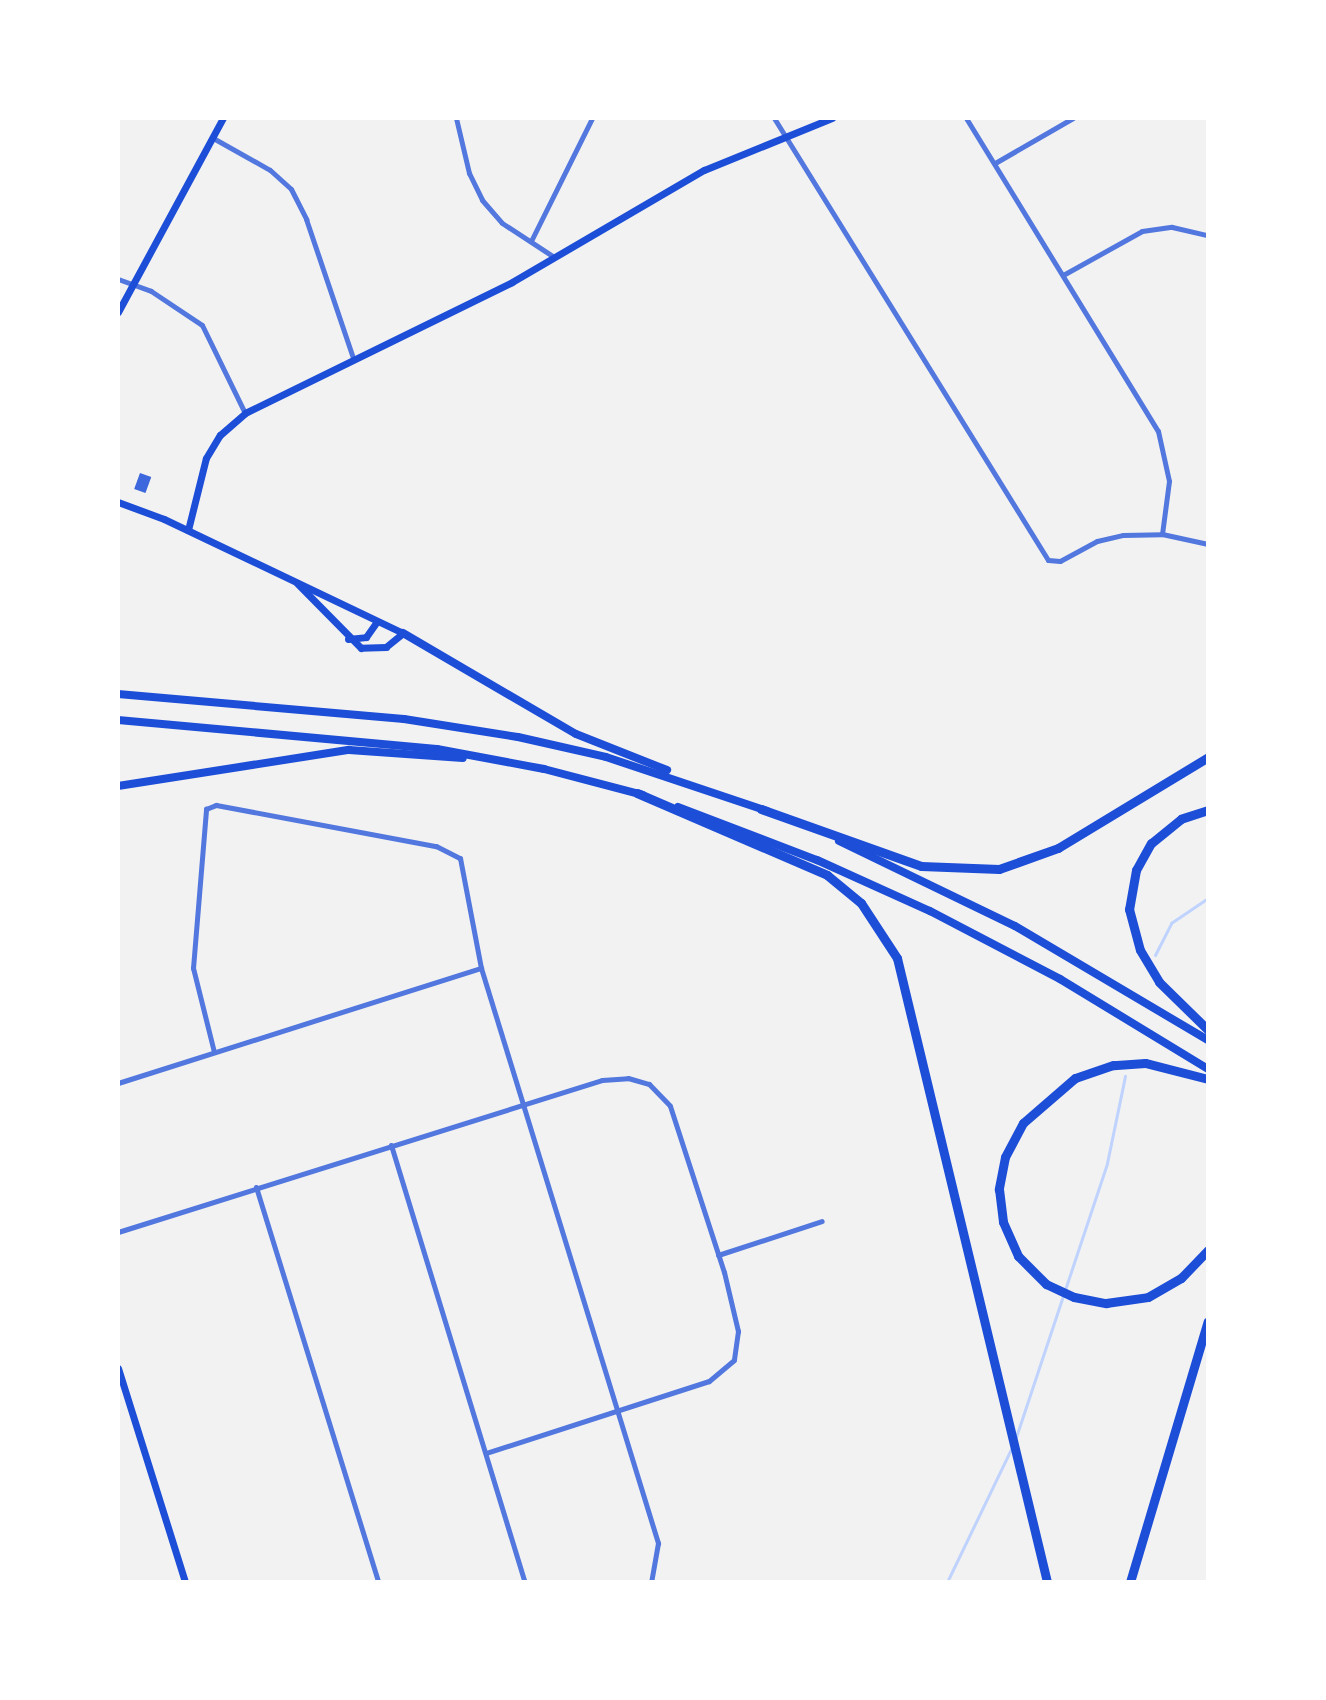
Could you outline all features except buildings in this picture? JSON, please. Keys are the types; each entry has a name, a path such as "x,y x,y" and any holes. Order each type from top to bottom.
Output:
{"highway":[{"path":"403,633 576,734 719,793 921,866 999,869 1058,848 1208,757"},
{"path":"118,694 457,726 606,757 719,793"},
{"path":"118,720 390,744 512,762 637,793 758,836 1008,951 1208,1069"},
{"path":"118,786 349,750 512,762"},
{"path":"637,793 827,875 861,903 885,936 911,1002 1000,1395 1047,1582"},
{"path":"761,809 974,904 1208,1040"},
{"path":"1208,810 1181,819 1151,843 1136,870 1129,909 1140,950 1159,982 1208,1030"},
{"path":"1208,1079 1158,1065 1113,1065 1075,1078 1039,1105 1010,1147 999,1189 1007,1235 1027,1268 1065,1294 1097,1302 1157,1293 1208,1250"},
{"path":"1130,1582 1208,1321"}],"main road":[{"path":"118,312 223,118"},
{"path":"188,530 206,458 220,435 245,413 555,258 681,182 782,136 832,118"},
{"path":"118,502 188,530 403,633 390,645 371,651 346,638 297,583"},
{"path":"346,638 366,637 377,621"},
{"path":"118,1368 185,1582"}],"street":[{"path":"456,118 469,173 482,200 502,223 555,258"},
{"path":"531,241 592,118"},
{"path":"774,118 782,136 1051,562 1105,539 1162,534 1208,544"},
{"path":"966,118 1158,431 1169,481 1162,534"},
{"path":"995,163 1073,118"},
{"path":"212,137 270,170 291,189 306,219 353,358"},
{"path":"1063,275 1142,231 1172,227 1208,235"},
{"path":"118,279 132,283 202,325 245,413"},
{"path":"214,1052 193,968 204,813 211,806 436,846 460,858 481,968 658,1543 651,1582"},
{"path":"118,1083 481,968"},
{"path":"118,1232 615,1078 641,1080 657,1089 680,1132 718,1255 736,1318 737,1353 723,1373 669,1395 486,1453"},
{"path":"391,1145 525,1582"},
{"path":"256,1187 378,1582"},
{"path":"718,1255 822,1221"}],"waterway":[{"path":"1155,955 1171,923 1208,898"},
{"path":"1015,1440 1107,1163 1125,1076"},
{"path":"947,1582 1012,1447"}]}
